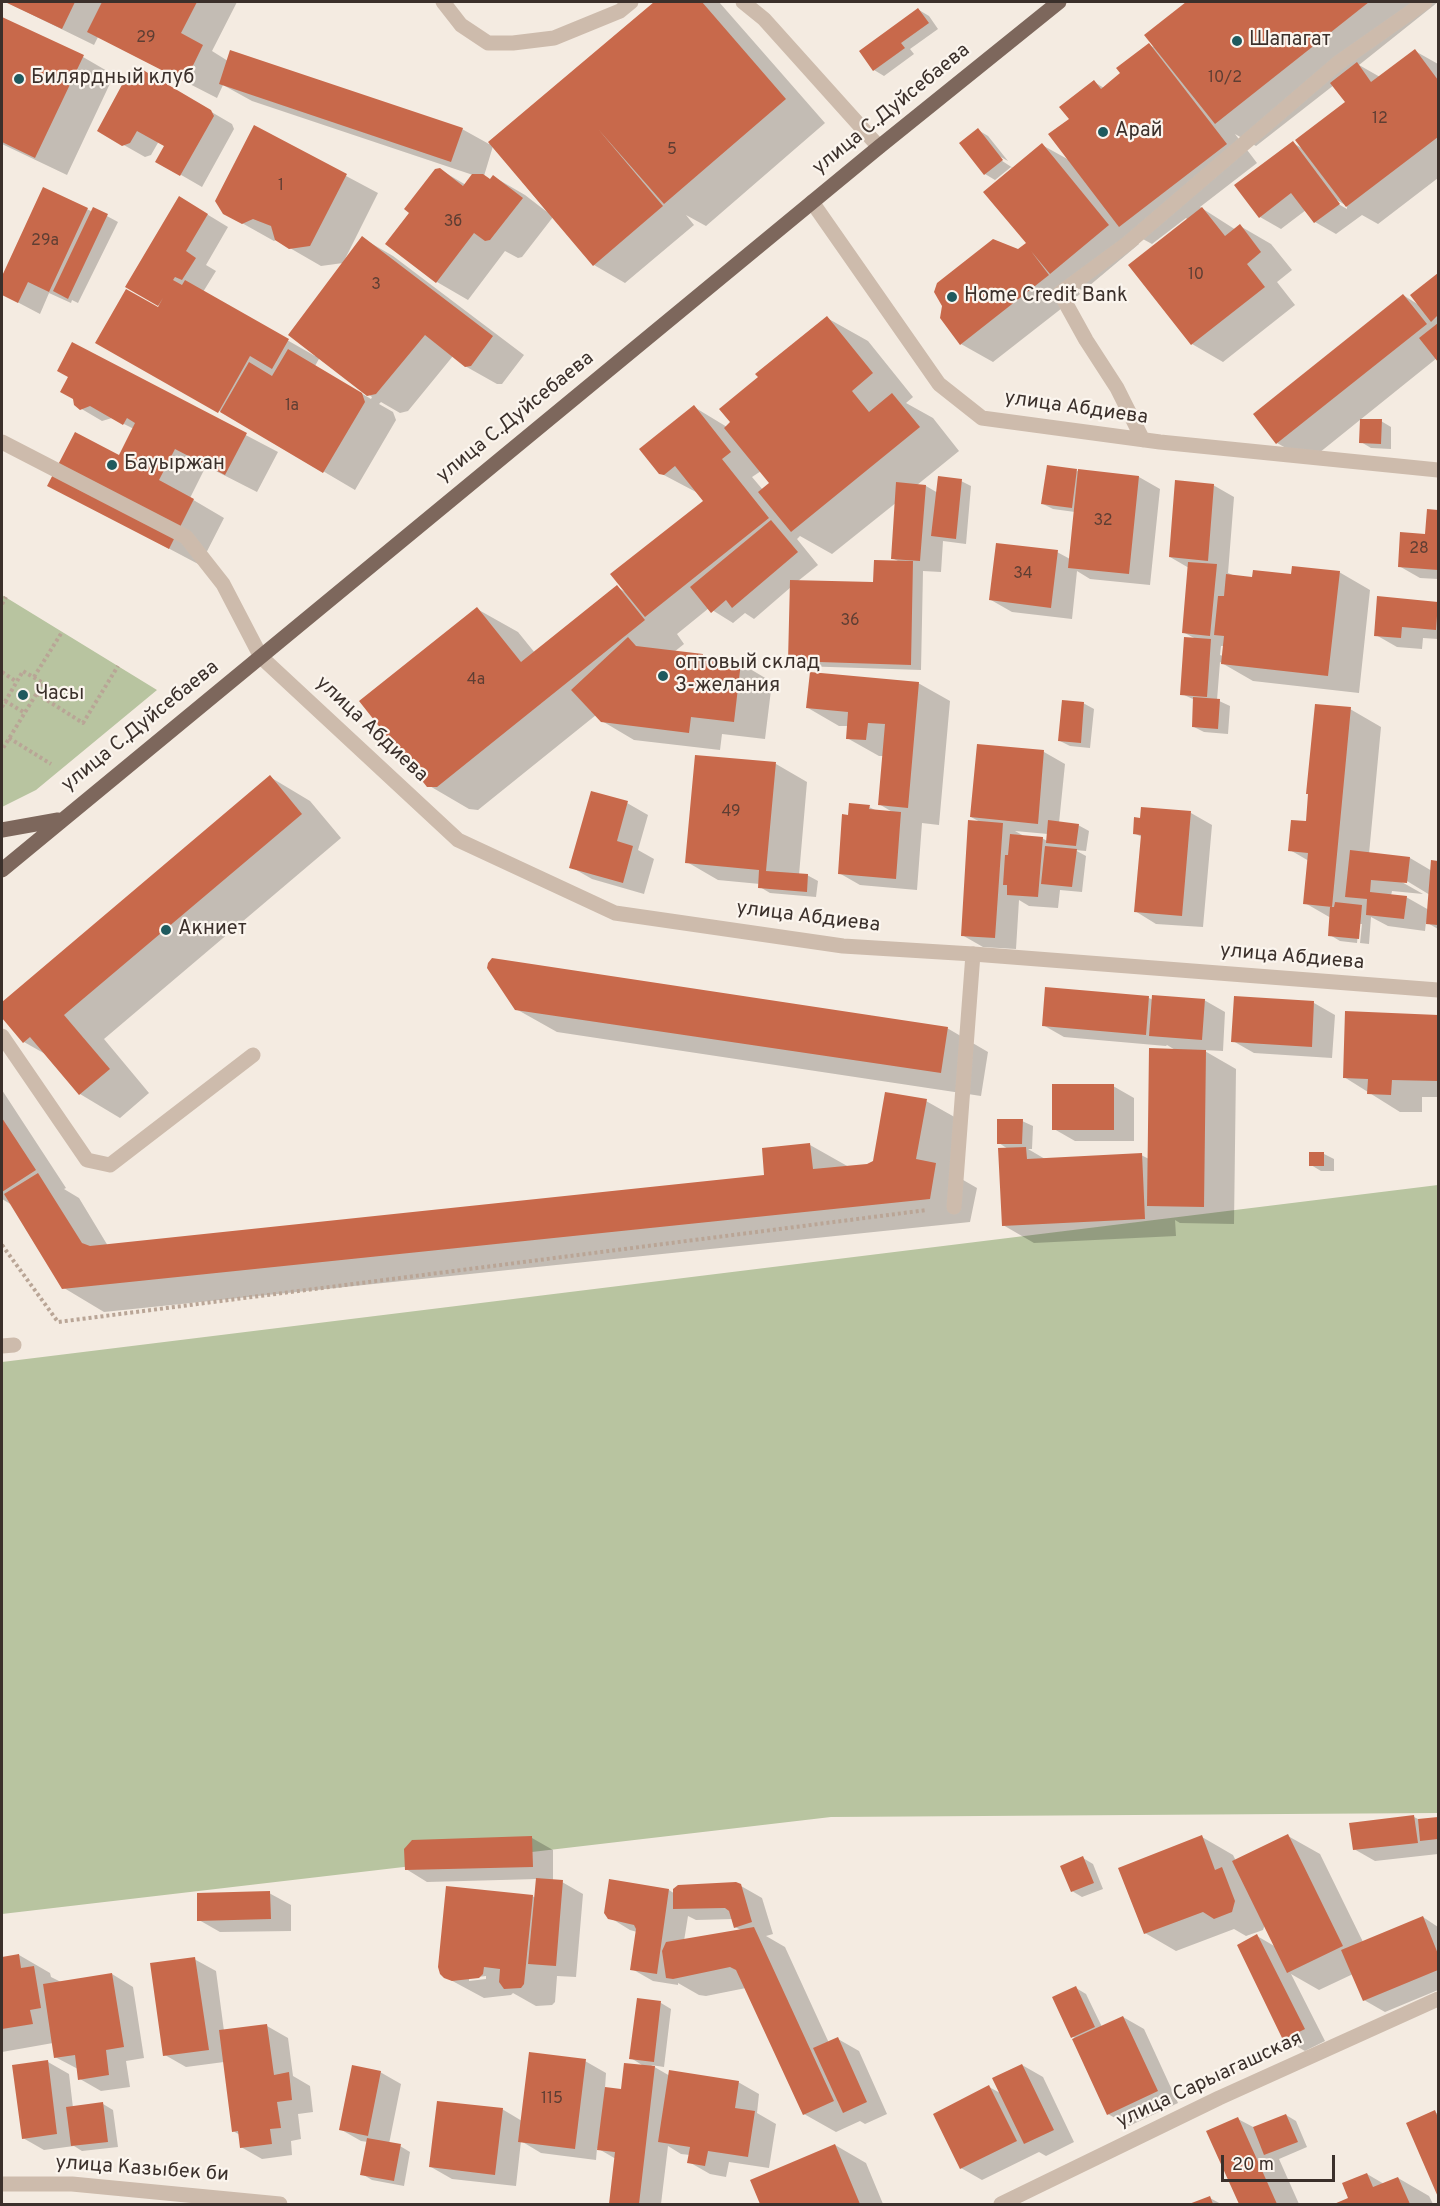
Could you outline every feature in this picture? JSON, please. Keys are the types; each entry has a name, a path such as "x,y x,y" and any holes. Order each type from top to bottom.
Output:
{"main road":[{"name":"улица С.Дуйсебаева","path":"2,870 416,527 1058,2"},
{"path":"2,830 61,820"}],"street":[{"path":"443,2 461,25 488,43 513,43 554,38 620,11 631,2"},
{"path":"743,2 764,19 879,147"},
{"path":"1143,440 1117,388 1060,293 1128,243 1338,63 1425,2"},
{"name":"улица Абдиева","path":"812,202 939,384 982,418 1143,440 1438,470"},
{"name":"улица Абдиева","path":"2,442 186,537 223,584 261,657 458,840 615,913 843,946 1438,990"},
{"path":"954,1206 974,954"},
{"path":"2,1036 87,1160 110,1164 253,1055"},
{"name":"улица Сарыагашская","path":"1000,2205 1219,2098 1438,1999"},
{"name":"улица Казыбек би","path":"2,2184 72,2184 280,2205"}],"path":[{"path":"2,604 6,597"},
{"path":"34,677 62,632"},
{"path":"37,694 83,723 118,666"},
{"path":"2,707 23,671 43,683 2,750"},
{"path":"2,672 17,682"},
{"path":"5,701 25,713"},
{"path":"9,738 51,764"},
{"path":"2,1245 58,1322 954,1206"}],"green space":[{"path":"2,595 157,690 36,790 2,807"},
{"path":"1438,1185 1438,1813 831,1817 2,1914 2,1362"}],"building":[{"path":"5,2 75,2 62,29"},
{"path":"102,2 197,2 181,33 203,45 185,82 87,32"},
{"path":"654,2 702,2 786,99 664,204 598,129 663,206 593,266 488,142"},
{"path":"1186,2 1369,2 1215,124 1144,35"},
{"path":"918,8 929,23 901,43 905,48 873,71 859,51"},
{"path":"2,17 84,55 35,158 2,142"},
{"path":"1149,43 1227,144 1119,227 1048,134 1069,119 1059,107 1094,80 1101,89 1120,73 1116,68"},
{"path":"1415,49 1438,80 1438,137 1346,207 1295,140 1345,102 1330,83 1357,62 1371,82"},
{"path":"230,50 463,128 451,162 219,84"},
{"path":"130,70 143,70 211,110 214,116 180,176 155,162 164,146 137,131 130,143 122,146 97,131"},
{"path":"254,125 347,174 310,246 289,249 275,240 271,226 253,219 242,224 223,214 215,201"},
{"path":"978,128 1003,160 984,175 959,143"},
{"path":"1293,141 1340,204 1314,223 1291,193 1259,218 1234,185"},
{"path":"1042,143 1109,225 1050,274 1031,251 1049,275 960,345 940,318 942,306 934,292 937,283 993,239 1018,249 1026,243 983,192"},
{"path":"440,168 463,186 472,174 483,174 490,179 493,175 523,198 490,240 485,241 474,233 436,283 385,244 409,213 404,209 435,169"},
{"path":"43,187 88,208 49,292 28,282 18,303 2,295 2,276"},
{"path":"179,196 208,214 186,251 196,258 182,280 175,277 173,280 182,285 185,280 289,339 272,369 250,356 218,413 95,343 126,289 158,307 163,298 158,306 125,287"},
{"path":"93,207 108,214 68,299 53,291"},
{"path":"1202,207 1225,236 1240,224 1261,252 1247,264 1265,287 1191,345 1128,265"},
{"path":"362,236 493,336 471,366 465,367 425,335 376,394 367,396 288,335"},
{"path":"1438,273 1438,315 1431,322 1410,295"},
{"path":"1403,294 1427,324 1276,444 1253,414"},
{"path":"827,316 873,373 852,391 869,412 892,393 920,427 791,532 758,492 769,483 724,428 730,422 719,409 758,377 755,374"},
{"path":"1438,323 1438,362 1419,338"},
{"name":"Бауыржан","path":"72,342 247,433 225,475 175,449 159,480 194,499 169,549 47,486 75,432 119,455 135,423 127,418 123,425 90,406 80,410 74,405 73,399 60,392 68,377 57,371"},
{"path":"288,349 362,393 365,402 323,473 220,412 249,362 272,376"},
{"path":"694,405 731,452 722,459 769,518 645,617 610,574 703,501 675,466 664,475 659,474 639,449"},
{"path":"1360,419 1382,419 1381,444 1359,443"},
{"path":"1047,465 1077,469 1072,508 1041,504"},
{"path":"1078,469 1139,476 1129,574 1068,568"},
{"path":"938,476 962,479 956,539 931,536"},
{"path":"1175,480 1214,484 1208,561 1169,557"},
{"path":"896,482 926,485 920,561 891,559"},
{"path":"1427,509 1438,510 1438,570 1398,567 1400,532 1425,534"},
{"path":"771,520 798,552 732,608 726,600 711,613 690,587"},
{"path":"996,543 1058,550 1051,608 989,600"},
{"path":"874,560 913,561 911,665 788,661 790,580 873,582"},
{"path":"1188,562 1217,564 1210,636 1182,633"},
{"path":"1292,566 1340,571 1328,676 1221,664 1224,636 1214,635 1218,596 1224,596 1226,574 1252,577 1253,570 1291,574"},
{"path":"617,585 645,620 437,787 427,787 359,701 477,607 521,662"},
{"path":"1377,596 1438,602 1436,630 1402,627 1401,638 1374,636"},
{"name":"оптовый склад 3-желания","path":"628,637 636,646 703,654 703,658 741,662 734,722 691,717 689,733 601,722 571,690"},
{"path":"1184,637 1211,639 1207,697 1180,695"},
{"path":"810,672 919,682 908,808 878,805 885,724 868,723 866,740 846,739 848,712 806,708"},
{"path":"1193,697 1220,699 1218,729 1192,727"},
{"path":"1062,700 1084,702 1081,743 1058,741"},
{"path":"1315,704 1351,707 1332,907 1303,904 1308,853 1288,851 1291,820 1306,821 1308,794 1306,794"},
{"path":"977,744 1044,750 1038,824 970,817"},
{"path":"695,755 776,762 766,871 808,874 807,892 758,888 759,870 685,863"},
{"path":"270,775 302,814 64,1015 110,1069 79,1095 30,1037 23,1043 2,1018 2,1002"},
{"path":"591,791 628,801 617,841 633,846 623,883 569,868"},
{"path":"849,803 870,805 869,809 901,812 896,879 838,874 842,814 848,815"},
{"path":"1141,807 1191,811 1182,916 1134,912 1141,835 1133,834 1134,817 1140,818"},
{"path":"968,820 1003,823 995,938 961,936"},
{"path":"1048,820 1079,824 1076,846 1046,843"},
{"path":"1010,834 1043,837 1038,897 1007,895 1007,885 1003,885 1005,855 1008,855"},
{"path":"1045,846 1077,849 1072,887 1041,884"},
{"path":"1350,850 1410,857 1407,883 1371,880 1370,892 1407,896 1404,919 1366,915 1367,899 1345,897"},
{"path":"1431,860 1438,861 1438,925 1426,924"},
{"path":"1335,902 1362,905 1359,939 1328,936 1330,907 1334,907"},
{"path":"492,958 948,1027 941,1073 515,1010 487,968"},
{"path":"1045,987 1149,996 1146,1035 1042,1026"},
{"path":"1152,995 1205,999 1202,1040 1149,1036"},
{"path":"1234,996 1314,1001 1312,1047 1231,1042"},
{"path":"1345,1011 1438,1015 1438,1081 1392,1080 1391,1095 1367,1094 1368,1079 1343,1078"},
{"path":"1149,1048 1206,1050 1204,1207 1147,1206"},
{"path":"1052,1084 1114,1084 1114,1130 1052,1130"},
{"path":"885,1092 927,1099 916,1159 936,1163 930,1199 62,1289 4,1194 38,1173 82,1243 90,1246 764,1175 762,1148 810,1143 813,1169 867,1164 873,1161"},
{"path":"2,1118 36,1170 2,1192"},
{"path":"997,1119 1023,1119 1022,1144 997,1144"},
{"path":"1026,1147 1027,1159 1142,1153 1145,1219 1002,1226 998,1148"},
{"path":"1309,1152 1324,1152 1324,1166 1309,1166"},
{"path":"1414,1815 1418,1843 1353,1850 1349,1823"},
{"path":"1438,1817 1438,1839 1420,1841 1418,1819"},
{"path":"1288,1834 1343,1946 1287,1973 1232,1861"},
{"path":"1202,1835 1215,1870 1222,1867 1235,1901 1232,1912 1214,1919 1203,1912 1144,1934 1118,1868"},
{"path":"532,1836 533,1867 405,1870 404,1849 412,1840"},
{"path":"1083,1856 1094,1883 1071,1892 1060,1866"},
{"path":"536,1878 563,1880 556,1966 528,1964"},
{"path":"609,1879 669,1889 657,1974 630,1970 636,1929 634,1925 608,1919 604,1913"},
{"path":"736,1882 741,1884 752,1922 734,1928 729,1911 725,1908 673,1909 673,1889 678,1885"},
{"path":"446,1886 533,1895 524,1984 521,1988 504,1989 499,1982 500,1969 484,1967 483,1974 479,1978 452,1981 440,1974 438,1967"},
{"path":"270,1891 271,1919 197,1921 197,1893"},
{"path":"1423,1916 1438,1954 1438,1970 1363,2001 1341,1950"},
{"path":"754,1927 834,2101 803,2115 736,1970 730,1967 673,1979 666,1978 662,1951 666,1942"},
{"path":"1257,1934 1305,2029 1283,2040 1237,1945"},
{"path":"19,1954 21,1968 34,1966 41,2008 30,2010 33,2024 2,2029 2,1957"},
{"path":"195,1957 209,2050 163,2056 150,1963"},
{"path":"112,1973 124,2047 106,2050 109,2075 78,2080 75,2055 54,2058 43,1984"},
{"path":"1076,1986 1095,2027 1071,2038 1052,1997"},
{"path":"637,1998 661,2001 654,2062 629,2059"},
{"path":"1123,2016 1158,2091 1107,2115 1072,2039"},
{"path":"267,2024 274,2075 289,2072 292,2100 277,2102 281,2128 270,2129 272,2144 240,2148 238,2131 232,2132 219,2030"},
{"path":"838,2037 867,2102 843,2113 813,2048"},
{"path":"529,2052 586,2059 575,2149 518,2142"},
{"path":"48,2060 57,2134 22,2139 12,2065"},
{"path":"624,2063 655,2066 639,2204 609,2204 615,2152 597,2150 605,2087 621,2089"},
{"path":"1022,2064 1054,2130 1024,2144 992,2078"},
{"path":"352,2065 381,2071 368,2136 339,2130"},
{"path":"669,2070 739,2081 735,2108 755,2111 748,2157 708,2151 705,2166 687,2163 690,2147 658,2142"},
{"path":"989,2085 1017,2141 960,2169 933,2114"},
{"path":"437,2101 503,2108 495,2175 429,2167"},
{"path":"103,2102 108,2142 71,2146 66,2107"},
{"path":"1435,2110 1438,2118 1438,2197 1406,2123"},
{"path":"1286,2114 1298,2142 1264,2155 1253,2127"},
{"path":"1238,2117 1277,2204 1239,2204 1206,2131"},
{"path":"367,2138 401,2144 394,2181 360,2175"},
{"path":"835,2144 860,2204 760,2204 750,2180"},
{"path":"1367,2173 1373,2187 1398,2177 1410,2204 1334,2204 1348,2198 1342,2183"},
{"path":"1210,2196 1213,2204 1189,2204"}],"place":[{"name":"Шапагат","path":"1237,41"},
{"name":"Билярдный клуб","path":"19,79"},
{"name":"Арай","path":"1103,132"},
{"name":"Home Credit Bank","path":"952,297"},
{"name":"Бауыржан","path":"112,465"},
{"name":"оптовый склад 3-желания","path":"663,676"},
{"name":"Часы","path":"23,695"},
{"name":"Акниет","path":"166,930"}]}
